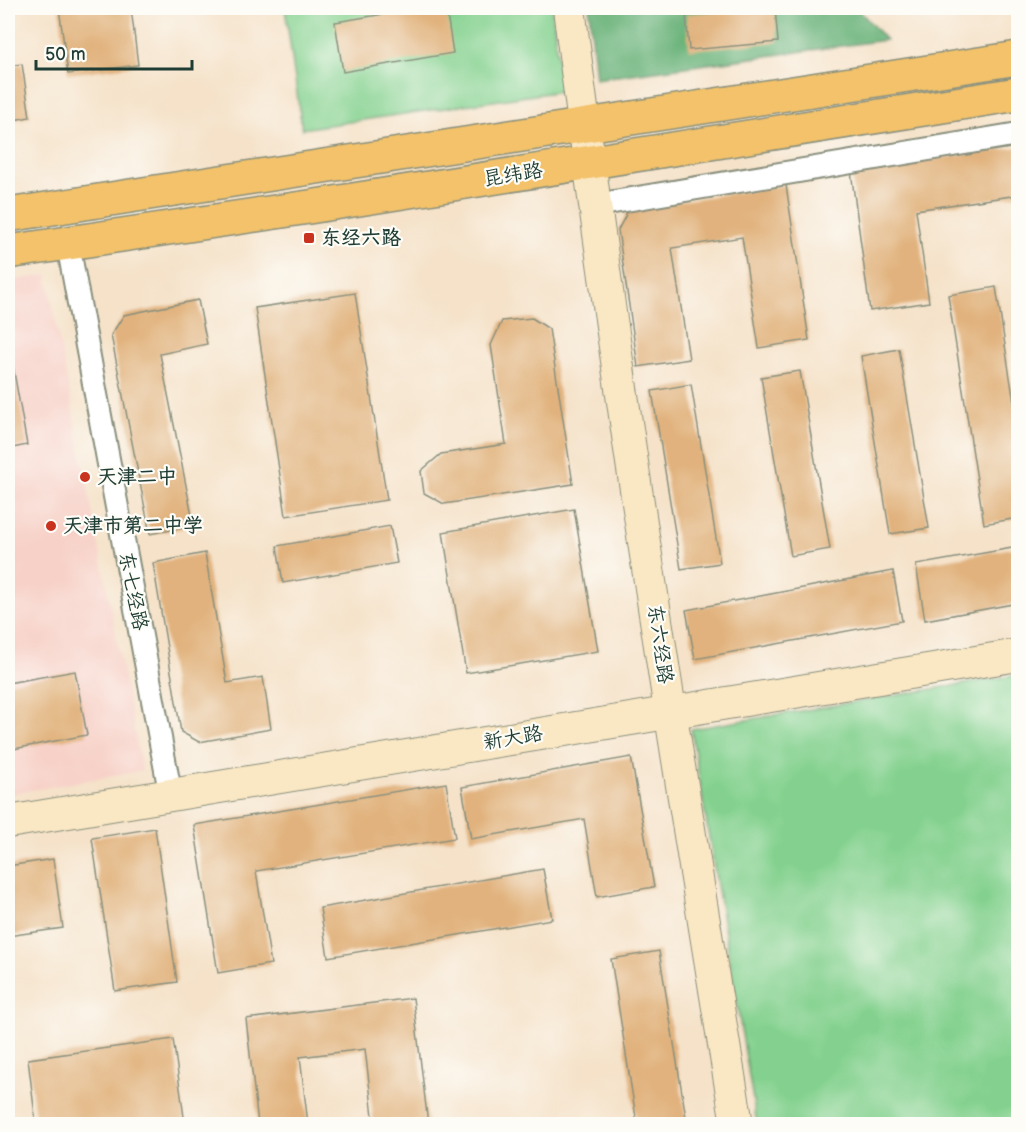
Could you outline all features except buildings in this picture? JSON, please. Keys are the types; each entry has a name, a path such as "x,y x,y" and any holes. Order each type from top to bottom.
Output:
{"main road":[{"name":"昆纬路","path":"8,215 1018,58"},
{"name":"昆纬路","path":"8,252 1018,94"}],"street":[{"name":"东六经路","path":"569,8 584,127 670,711 737,1125"},
{"path":"596,205 1018,134"},
{"name":"东七经路","path":"68,244 171,797"},
{"name":"新大路","path":"8,822 171,797 670,711 1018,655"}],"shaded area":[{"name":"天津市第二中学","path":"47,275 142,771 8,794 8,281"}],"green space":[{"path":"285,8 552,8 561,91 302,129"},
{"path":"589,8 857,8 886,40 596,79"},
{"path":"1018,675 1018,1124 757,1124 691,729"}],"place":[{"name":"东经六路","path":"309,238"},
{"name":"天津二中","path":"85,477"},
{"name":"天津市第二中学","path":"51,526"}]}
